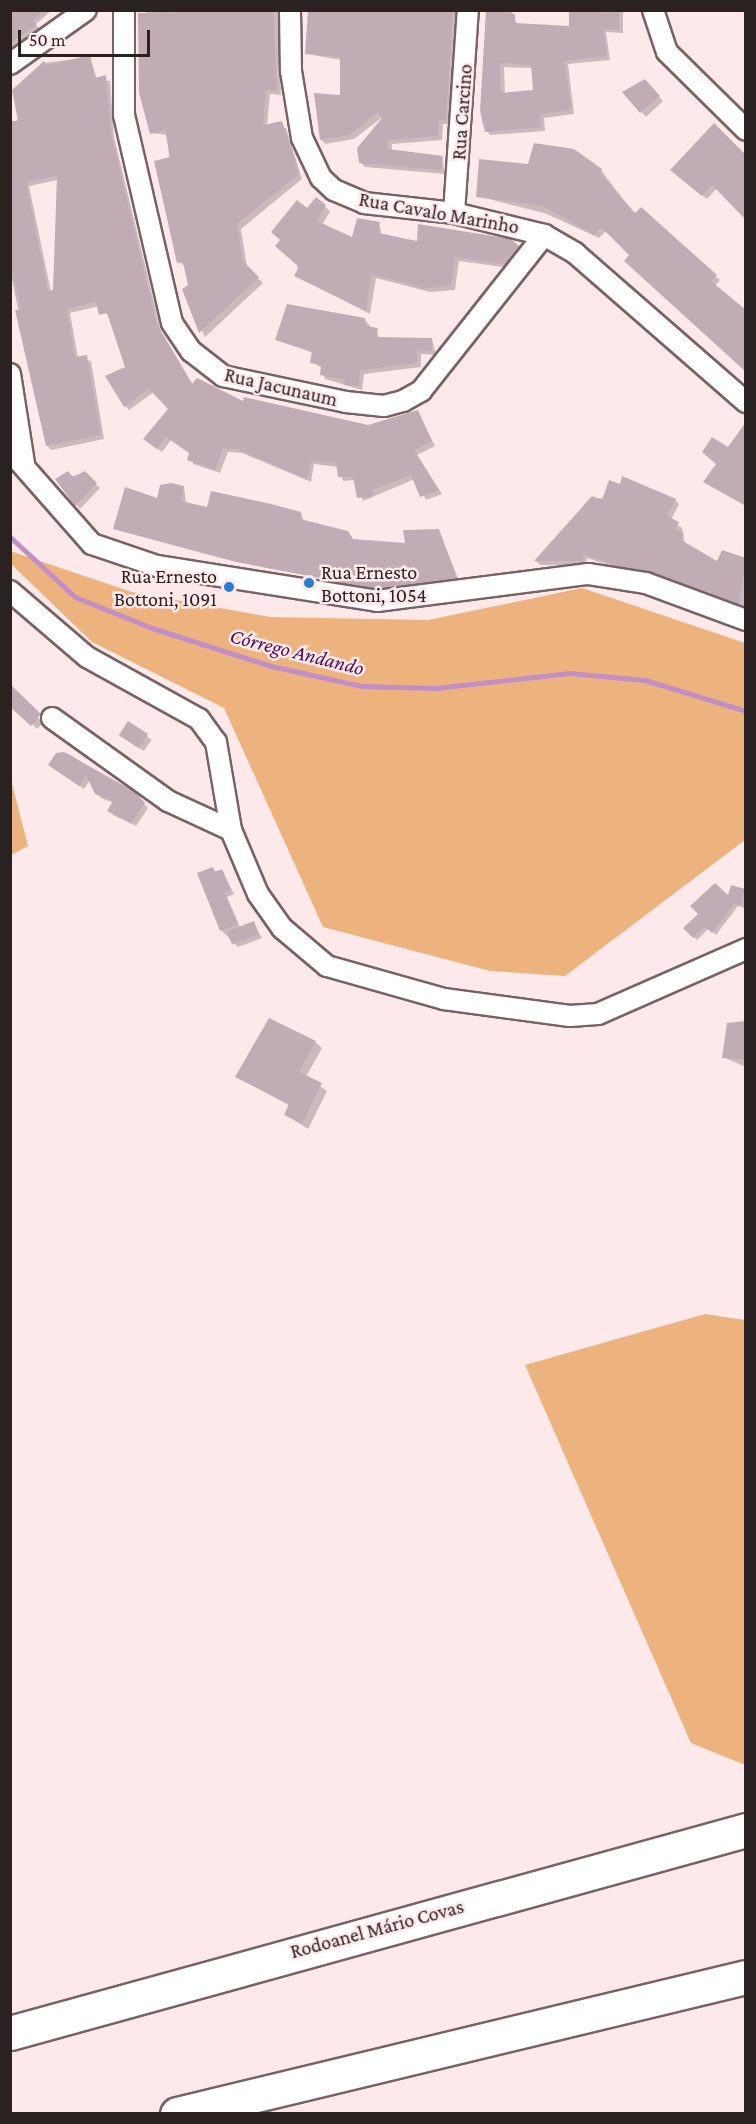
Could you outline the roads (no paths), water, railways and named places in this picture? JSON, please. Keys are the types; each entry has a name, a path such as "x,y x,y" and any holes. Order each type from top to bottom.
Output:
{"highway":[{"name":"Rodoanel Mário Covas","path":"10,2033 746,1830"},
{"path":"177,2114 746,1977"}],"street":[{"path":"10,64 86,10"},
{"name":"Rua Jacunaum","path":"124,10 124,115 172,323 191,351 223,376 346,402 384,406 403,401 421,391 544,235"},
{"name":"Rua Cavalo Marinho","path":"290,10 296,111 321,178 364,203 454,213 544,235 575,253 746,402"},
{"name":"Rua Carcino","path":"454,213 468,10"},
{"path":"653,10 661,40 679,68 746,130"},
{"path":"10,374 17,457 48,500 92,544 117,557 178,570 377,602 588,574 646,583 746,620"},
{"path":"10,591 87,657 199,719 216,742 231,830 258,894 282,928 327,966 378,984 521,1011 598,1014 746,949"},
{"path":"52,718 168,801 231,830"}],"waterway":[{"name":"Córrego Andando","path":"10,537 75,597 152,628 271,666 361,686 436,688 569,673 645,680 746,711"}],"place":[{"name":"Rua Ernesto Bottoni, 1054","path":"309,583"},
{"name":"Rua Ernesto Bottoni, 1091","path":"229,587"}]}
